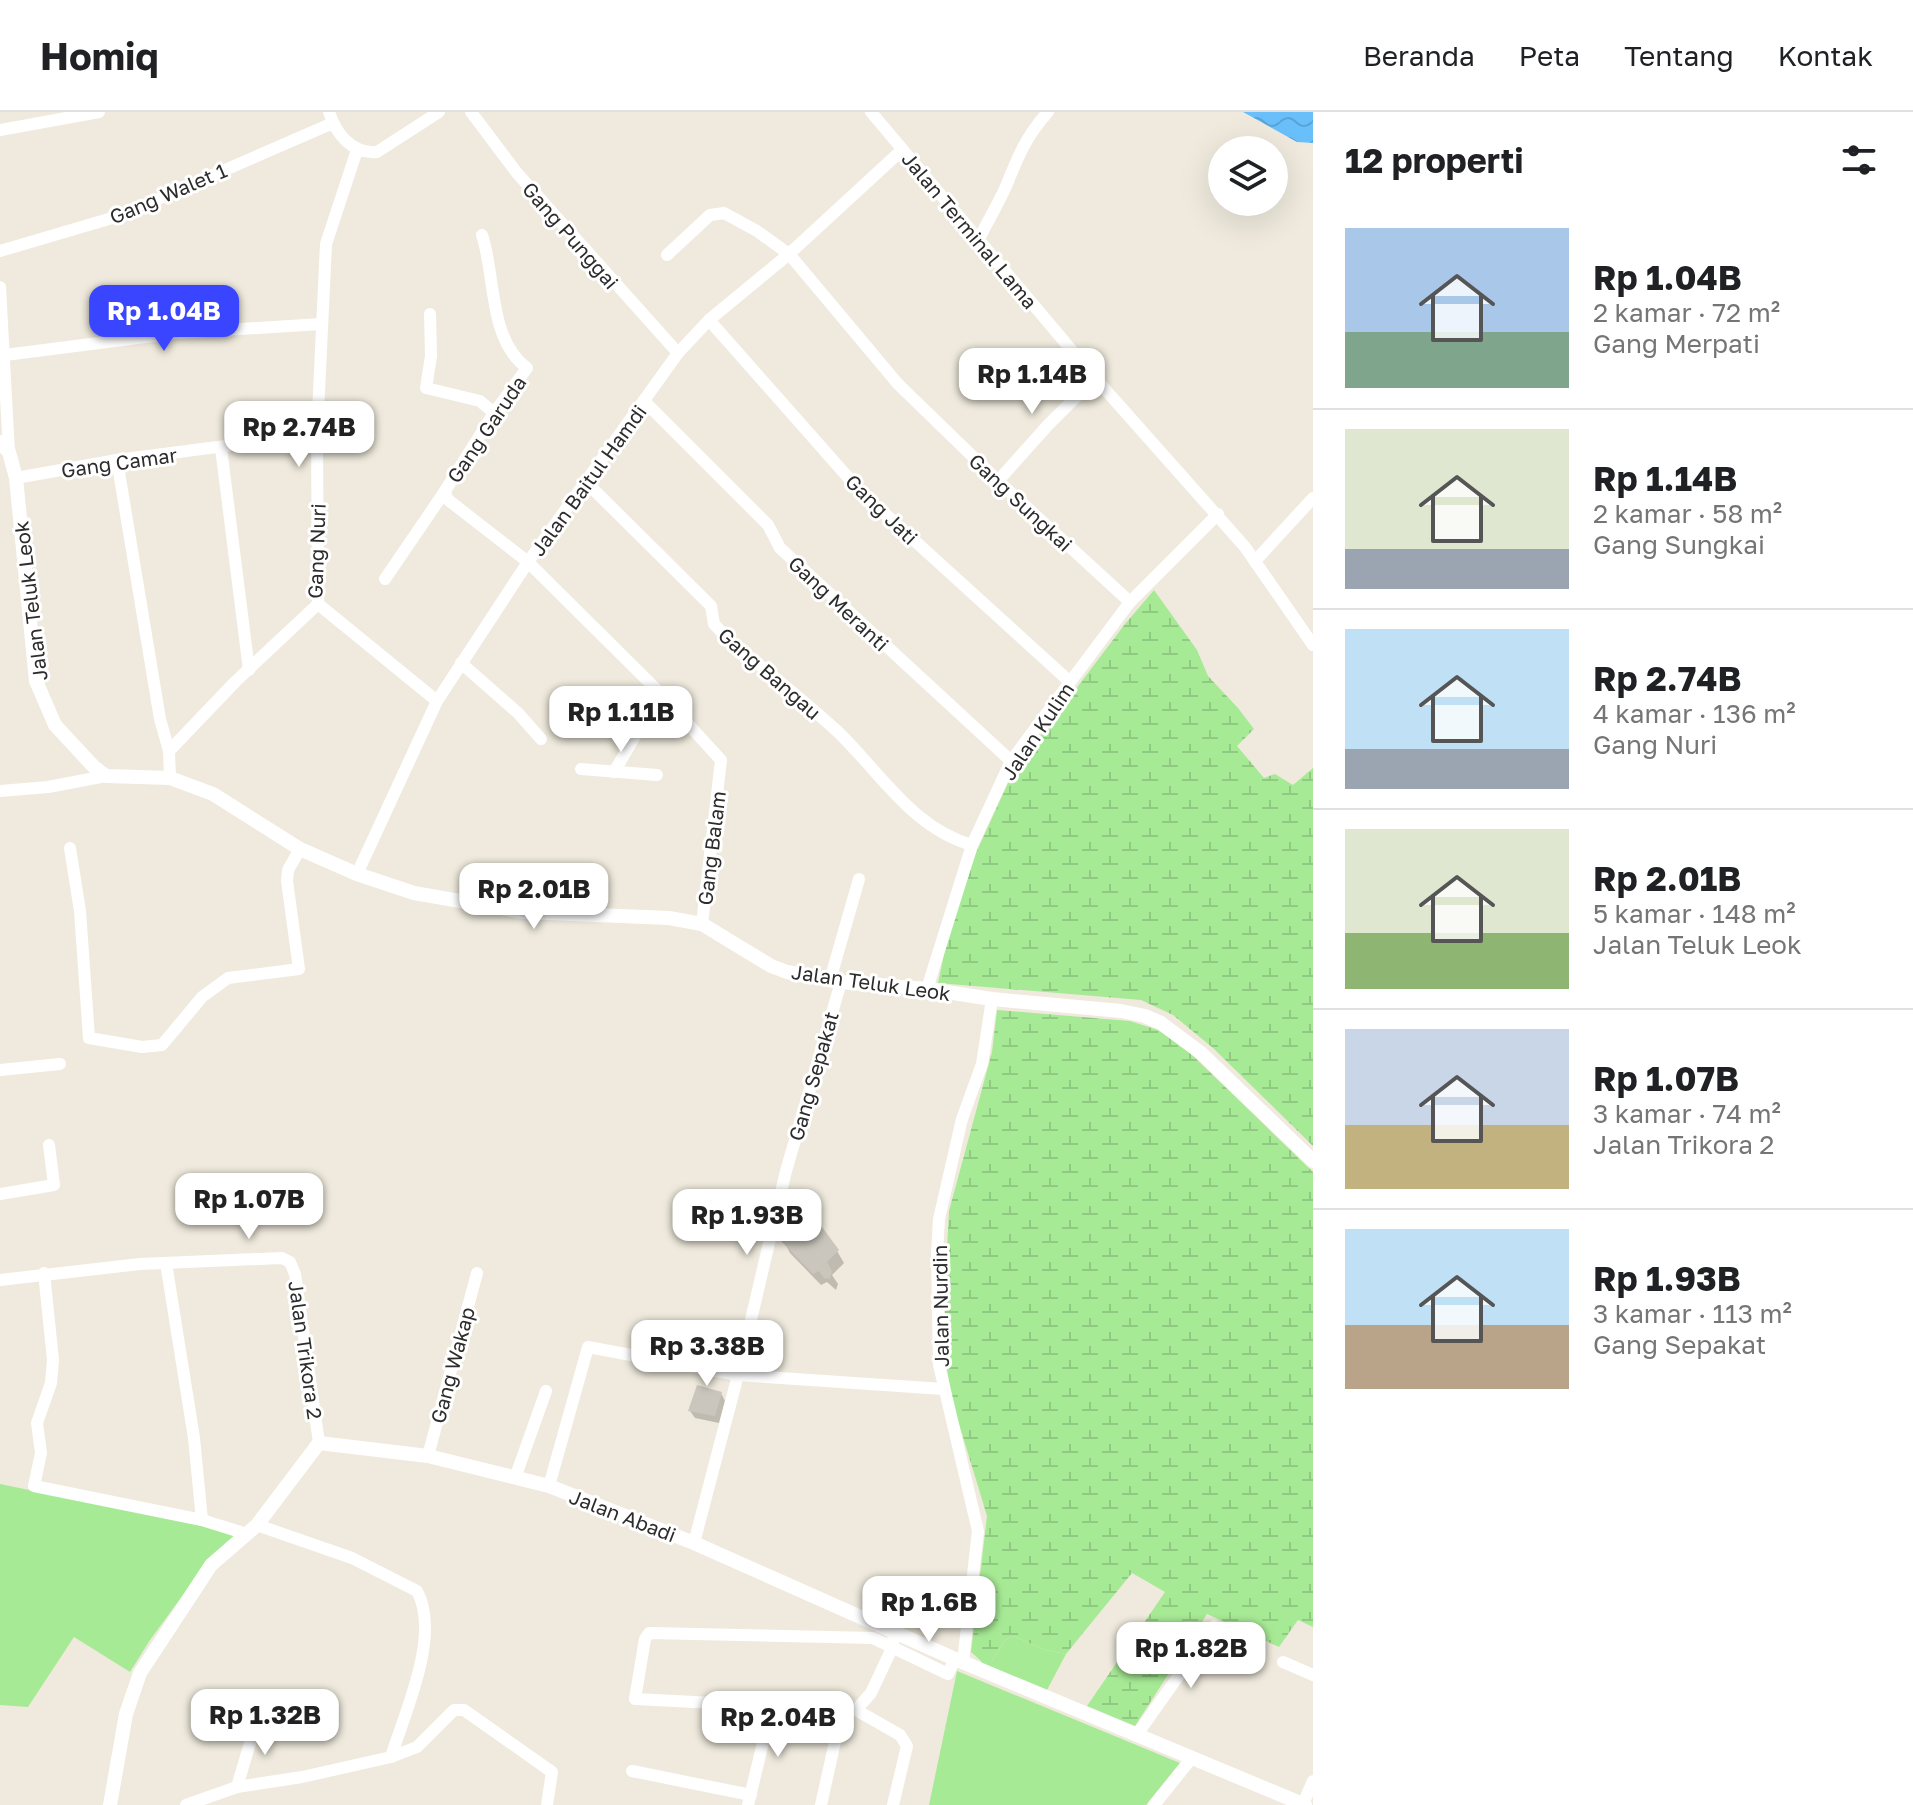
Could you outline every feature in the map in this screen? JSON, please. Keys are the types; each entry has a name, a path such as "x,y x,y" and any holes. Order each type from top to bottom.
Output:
{"street":[{"path":"0,130 99,112"},
{"path":"331,118 357,150 377,152 439,112"},
{"name":"Gang Punggai","path":"471,112 517,173 678,353"},
{"name":"Jalan Terminal Lama","path":"871,112 1095,378 1218,514 1313,645"},
{"path":"978,241 1007,185 1015,160 1034,128 1048,112"},
{"name":"Gang Walet 1","path":"0,251 119,216 331,118"},
{"name":"Gang Nuri","path":"169,751 318,604 317,434 326,244 357,150"},
{"name":"Jalan Baitul Hamdi","path":"357,874 437,701 528,562 678,353 709,320 789,254 902,150"},
{"name":"Gang Sungkai","path":"667,255 710,215 724,213 789,254 898,384 1130,602"},
{"name":"Gang Garuda","path":"385,579 527,368 516,360 504,344 482,235"},
{"path":"0,287 5,355 5,447"},
{"path":"430,314 431,356 426,388 480,401 494,413"},
{"name":"Gang Jati","path":"709,320 861,492 1070,682"},
{"path":"5,355 177,333 321,324"},
{"path":"998,481 1095,378"},
{"name":"Gang Meranti","path":"644,401 768,525 780,548 1011,761"},
{"name":"Gang Camar","path":"16,478 117,460 317,434"},
{"name":"Jalan Teluk Leok","path":"5,447 16,478 36,681 55,725 106,776 170,778 213,794 300,849 357,874 414,893 523,912 669,918 702,924 771,966 787,972 835,981 1121,1011 1161,1023 1201,1053 1313,1161"},
{"path":"221,448 249,670"},
{"path":"117,460 160,719 169,751 170,778"},
{"name":"Gang Bangau","path":"586,482 711,606 714,624 729,640 838,732 912,813 951,839 972,845"},
{"name":"Gang Garuda","path":"445,491 447,499 528,562"},
{"path":"1255,561 1313,498"},
{"name":"Jalan Kulim","path":"927,989 972,845 1011,761 1130,602 1218,514"},
{"name":"Gang Balam","path":"528,562 660,694 722,763 702,924"},
{"path":"318,604 437,701"},
{"path":"461,663 518,713 541,739"},
{"path":"614,772 660,694"},
{"path":"581,769 657,775"},
{"path":"0,791 48,787 106,776"},
{"path":"70,848 80,911 89,1038 142,1047 162,1045 202,997 228,978 299,969 287,881 288,870 300,849"},
{"name":"Gang Sepakat","path":"694,1543 859,879"},
{"name":"Jalan Nurdin","path":"893,1639 948,1674 959,1660 978,1531 943,1389 937,1337 939,1219 962,1119 982,1064 992,999"},
{"path":"0,1070 60,1064"},
{"path":"0,1194 54,1185 49,1145"},
{"name":"Jalan Trikora 2","path":"0,1280 44,1273 166,1263 282,1258 290,1262 295,1274 319,1443"},
{"path":"166,1263 194,1438 202,1520"},
{"path":"44,1273 53,1360 51,1383 37,1423 41,1453 34,1486 252,1530 352,1558 417,1591 425,1611 420,1665 412,1701 391,1757"},
{"name":"Gang Wakap","path":"428,1456 477,1273"},
{"path":"549,1486 588,1347 738,1375 943,1389"},
{"path":"515,1478 546,1391"},
{"path":"110,1805 126,1714 140,1673 211,1565 252,1530 319,1443"},
{"name":"Jalan Abadi","path":"319,1443 428,1456 549,1486 694,1543 893,1639 959,1660 1304,1805"},
{"path":"1138,1733 1214,1626"},
{"path":"821,1805 849,1710 871,1693 893,1639 649,1633 645,1639 635,1699 849,1710 904,1739 907,1746 893,1805"},
{"path":"1283,1662 1313,1675"},
{"path":"632,1771 750,1800 772,1705"},
{"path":"186,1805 237,1787 302,1777 391,1757 417,1747 454,1710 464,1710 552,1772 547,1805"},
{"path":"237,1787 258,1716 281,1712"},
{"path":"1154,1805 1191,1759"},
{"path":"1304,1805 1313,1781"}],"green space":[{"path":"1154,590 1197,650 1208,676 1254,729 1237,746 1264,778 1275,774 1293,785 1313,768 1313,1146 1213,1048 1173,1015 1141,1000 938,983 947,940 976,853 1013,772"},
{"path":"997,1010 1130,1021 1158,1030 1190,1053 1313,1172 1313,1627 1298,1620 1279,1647 1207,1614 1135,1726 1087,1706 1165,1592 1132,1573 1066,1654 1045,1650 1013,1636 1005,1640 992,1661 981,1661 971,1652 987,1516 953,1404 945,1358 945,1287 949,1211 992,1052"},
{"path":"0,1484 209,1527 237,1536 205,1565 130,1672 74,1637 28,1707 0,1705"},
{"path":"1013,1636 1045,1650 1066,1654 1047,1690 983,1665 981,1661 992,1661 1005,1640"},
{"path":"957,1671 1180,1763 1146,1805 929,1805"}],"water":[{"path":"1243,112 1313,112 1313,143 1297,142"}],"building":[{"path":"811,1212 839,1250 827,1262 832,1271 830,1279 824,1278 819,1271 813,1274 781,1241"},
{"path":"697,1385 722,1392 715,1416 688,1411"}]}
